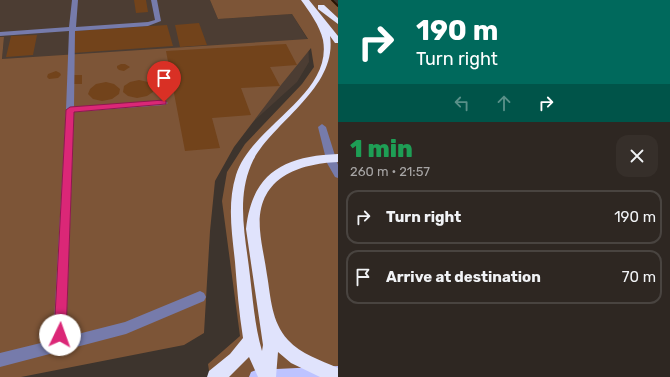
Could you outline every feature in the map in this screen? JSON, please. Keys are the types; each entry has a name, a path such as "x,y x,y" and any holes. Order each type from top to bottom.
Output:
{"highway":[{"path":"313,4 338,22"},
{"path":"313,4 338,27"},
{"path":"313,4 338,41"},
{"path":"262,377 252,338 238,227 237,196 240,182 250,157 271,132 312,92 322,79 326,70 329,60 327,41 313,4"},
{"path":"262,377 271,345 253,229 255,204 261,191 270,181 287,168 304,161 334,158"},
{"path":"267,322 275,337 285,350 304,363 335,374"},
{"path":"215,377 233,364 242,354 252,338"}],"main road":[{"path":"262,377 335,374"}],"lane":[{"path":"59,346 70,110 72,29 75,0"},
{"path":"0,34 148,24 158,21 154,0"},
{"path":"70,110 164,102"},
{"path":"322,127 334,158 338,175"},
{"path":"0,360 126,328 200,297"}],"shaded area":[{"path":"0,0 210,0 218,19 292,14 308,40 309,62 297,82 233,140 2,60 4,37 0,37"},
{"path":"210,0 333,0 338,5 338,377 210,377 208,364 240,336 222,201 227,172 245,144 302,84 314,67 311,48 234,147 215,181 210,231 204,333 184,345 21,377 0,377 0,37 4,37 2,59 308,39 292,14 218,19"}],"building":[{"path":"134,0 146,0 148,12 136,13"},
{"path":"199,23 207,45 180,47 175,25"},
{"path":"167,25 173,46 73,53 74,31"},
{"path":"37,35 33,55 6,57 11,36"},
{"path":"286,44 297,65 270,67 280,86 241,88 251,115 212,118 220,148 185,151 166,51"},
{"path":"125,64 130,67 124,71 119,70 117,66"},
{"path":"56,71 61,75 58,78 49,79 47,77 48,74"},
{"path":"73,75 82,75 82,84 73,84"},
{"path":"139,80 148,82 153,86 153,92 147,96 137,98 128,96 123,92 124,86 130,82"},
{"path":"106,82 114,84 120,89 119,94 112,99 102,101 93,99 88,94 90,89 96,84"}],"waterway":[{"path":"332,0 338,6"}],"route":[{"path":"60,335 70,110 164,102"}]}
